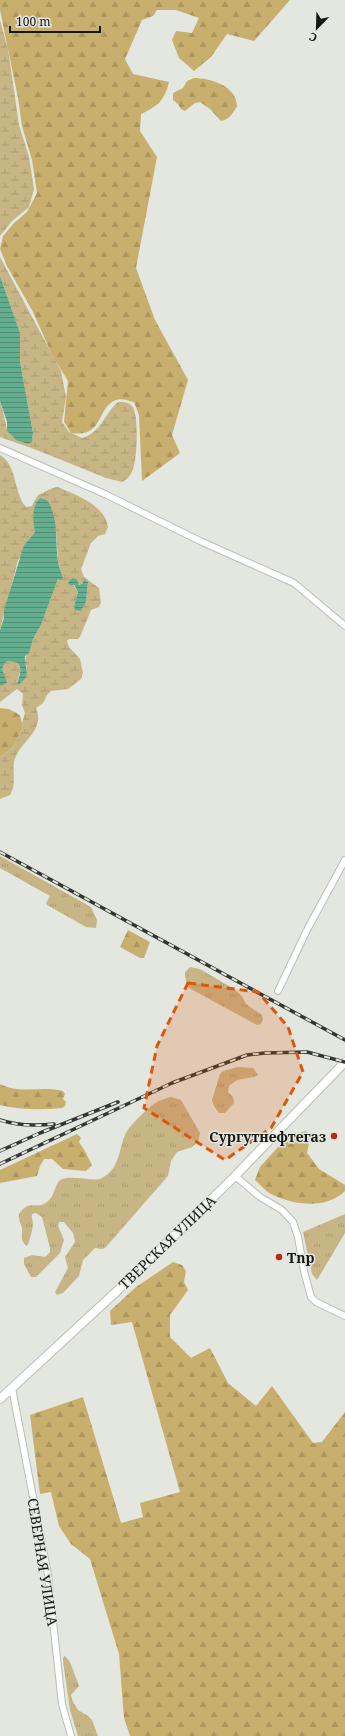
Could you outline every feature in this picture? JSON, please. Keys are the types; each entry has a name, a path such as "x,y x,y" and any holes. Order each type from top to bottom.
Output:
{"main road":[{"name":"ТВЕРСКАЯ УЛИЦА","path":"0,1399 130,1279 235,1176 345,1062"}],"street":[{"path":"0,448 108,495 200,541 294,583 345,626"},
{"path":"278,991 308,928 345,860"},
{"path":"235,1176 260,1197 282,1210 293,1222 298,1237 304,1271 311,1297 316,1302 345,1316"},
{"name":"СЕВЕРНАЯ УЛИЦА","path":"12,1388 48,1575 62,1704 71,1736"}],"highlighted area":[{"path":"188,983 258,992 288,1027 303,1072 271,1128 225,1160 144,1108 157,1046"}],"green space":[{"path":"0,0 290,0 254,41 227,34 211,57 194,71 179,58 172,40 176,31 192,33 199,18 176,10 157,10 153,16 142,20 125,59 133,74 169,82 165,94 160,102 152,109 141,114 140,131 157,157 136,268 155,320 188,380 172,435 180,453 142,481 139,415 134,402 123,399 116,400 105,409 94,427 89,431 82,433 71,433 64,422 68,381 52,355 33,312 7,266 0,249 3,236 14,223 27,212 37,193 32,160 22,126 18,98 0,10"},
{"path":"0,20 8,49 19,125 29,157 34,189 29,207 12,221 0,236"},
{"path":"194,78 200,78 222,84 233,93 237,106 229,117 221,121 210,109 200,102 195,103 185,111 181,109 173,100 173,93 183,88 187,81"},
{"path":"0,257 61,371 66,397 62,422 69,432 82,438 88,436 98,428 118,402 128,403 132,406 136,417 137,444 135,460 131,473 122,482 106,478 0,437 0,401 7,430 10,434 16,440 33,438 20,362 20,333 0,276"},
{"path":"0,455 6,460 13,472 19,494 26,507 32,506 38,495 58,487 81,497 96,507 106,519 108,527 105,534 98,536 91,543 81,569 84,577 99,588 101,603 99,607 91,610 80,637 78,639 69,639 67,641 69,647 80,659 83,673 81,679 68,689 51,691 43,703 36,708 38,722 36,728 14,761 14,781 12,790 10,795 0,799 0,757 13,747 23,728 22,723 25,713 22,705 23,694 17,689 0,702 0,686 3,683 2,669 8,661 18,663 21,670 17,682 24,680 27,667 25,663 26,656 41,625 58,579 63,578 58,562 56,530 34,525 35,532 24,545 22,556 18,560 0,630","holes":["84,579 88,582 86,601 74,606 78,592 72,584 78,580 78,584 81,585"]},
{"path":"0,708 9,709 20,715 23,728 13,747 0,757"},
{"path":"0,856 91,907 97,920 96,928 86,927 47,905 46,903 50,896 0,868"},
{"path":"128,930 150,942 144,958 140,958 120,947"},
{"path":"190,967 200,969 234,989 242,996 246,1004 262,1015 263,1019 261,1024 257,1025 189,988 186,982 185,972"},
{"path":"238,1067 253,1068 258,1075 237,1080 229,1086 228,1092 233,1097 234,1103 225,1113 219,1113 212,1100 220,1074 223,1071"},
{"path":"0,1084 16,1089 55,1089 63,1091 65,1094 63,1099 66,1102 65,1106 62,1108 23,1109 0,1105"},
{"path":"171,1097 181,1100 200,1133 198,1142 192,1147 177,1152 171,1161 168,1176 105,1248 95,1248 83,1260 79,1276 63,1293 57,1295 55,1292 68,1268 65,1257 75,1242 73,1233 64,1222 59,1222 58,1226 64,1240 60,1253 36,1277 31,1277 24,1264 24,1258 32,1255 45,1257 50,1252 50,1248 42,1217 36,1213 32,1214 33,1226 27,1246 23,1242 19,1214 26,1207 40,1205 50,1200 60,1180 71,1178 94,1180 102,1178 108,1174 116,1164 123,1139 132,1125 155,1103"},
{"path":"306,1131 309,1136 307,1153 319,1169 345,1185 345,1191 329,1201 309,1204 289,1201 269,1193 255,1180 260,1167 287,1137"},
{"path":"77,1134 81,1138 79,1142 92,1165 86,1171 63,1169 52,1159 44,1159 37,1176 0,1183 0,1170"},
{"path":"345,1214 345,1233 317,1280 312,1274 303,1232"},
{"path":"173,1262 182,1265 186,1271 184,1282 188,1290 170,1315 170,1337 191,1358 210,1348 228,1383 256,1406 272,1386 313,1443 322,1442 345,1412 345,1736 130,1736 124,1718 119,1654 90,1559 71,1544 59,1526 51,1492 40,1494 30,1415 83,1397 121,1523 143,1517 140,1503 180,1492 132,1322 111,1325 110,1311 136,1287"},
{"path":"65,1656 70,1662 79,1686 71,1695 73,1702 78,1710 92,1720 98,1736 78,1736 70,1710 63,1661"}],"shaded area":[{"path":"0,276 20,333 20,362 33,433 32,442 28,444 16,440 7,431 7,422 0,401"},
{"path":"40,498 47,500 51,507 55,522 58,562 63,578 61,580 58,579 41,625 33,639 29,653 25,656 27,671 26,677 19,685 17,684 20,674 18,663 8,661 2,669 7,683 0,686 0,630 4,618 4,610 24,545 35,532 33,519 34,510"},
{"path":"73,578 77,579 79,585 82,584 84,579 88,582 86,601 81,611 75,610 74,606 78,592 74,585 70,585 68,583"}],"railway":[{"path":"0,852 345,1040"},
{"path":"0,1164 172,1083 247,1055 307,1052 345,1062"},
{"path":"0,1151 40,1133 118,1102"},
{"path":"0,1120 27,1125 54,1124"}],"place":[{"name":"Сургутнефтегаз","path":"334,1136"},
{"name":"Tnp","path":"279,1257"}]}
